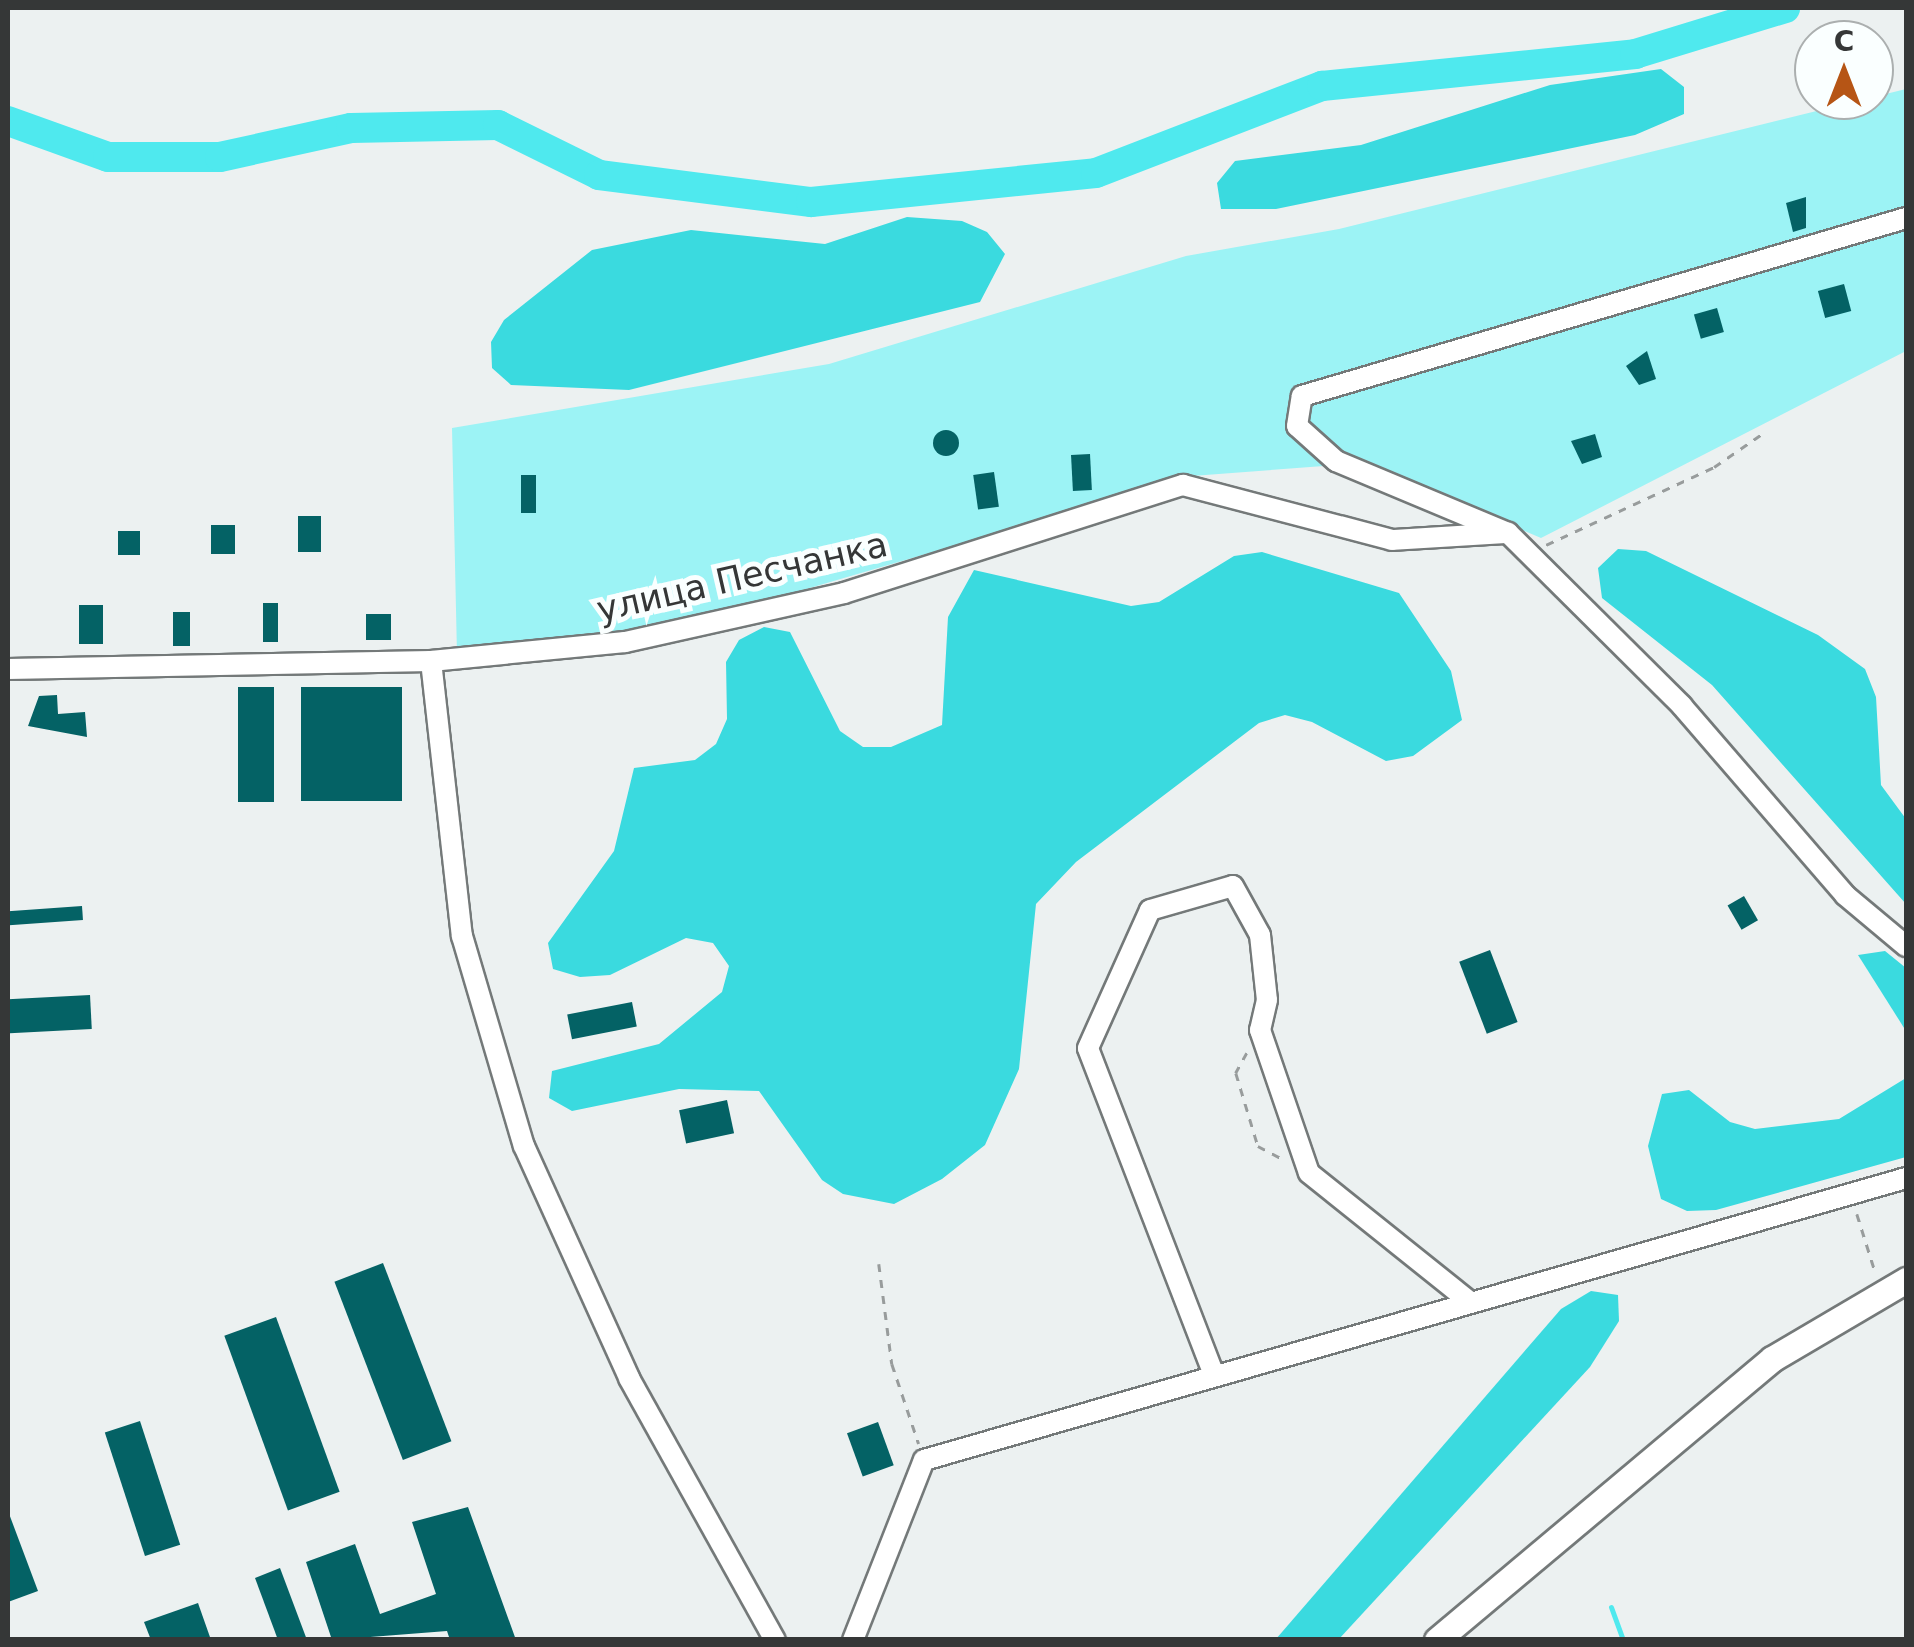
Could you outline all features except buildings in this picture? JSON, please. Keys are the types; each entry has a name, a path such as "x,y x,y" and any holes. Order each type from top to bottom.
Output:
{"main road":[{"path":"1437,1640 1772,1359 1906,1280"}],"street":[{"path":"1906,218 1302,396 1297,426 1336,461 1508,533 1682,706 1845,895 1906,946"},
{"name":"улица Песчанка","path":"8,669 431,661 625,642 844,593 1182,485 1392,540 1471,540 1508,533"},
{"path":"431,661 462,936 524,1146 628,1378 775,1640"},
{"path":"1214,1374 1088,1048 1150,910 1233,886 1260,935 1267,1000 1260,1030 1309,1173 1470,1302"},
{"path":"853,1640 924,1460 1906,1178"}],"path":[{"path":"1526,554 1714,467 1765,432"},
{"path":"1260,1030 1236,1073 1258,1146 1309,1173"},
{"path":"1828,1200 1860,1216 1876,1296"},
{"path":"879,1264 892,1364 924,1460"}],"shaded area":[{"path":"1661,69 1684,87 1684,114 1635,135 1276,209 1221,209 1217,183 1235,161 1361,145 1550,85"},
{"path":"1906,89 1906,351 1541,538 1364,463 1192,476 745,607 584,643 457,655 452,428 829,364 1186,256 1339,229 1794,117 1794,120 1894,120 1894,92"},
{"path":"907,217 962,221 987,232 1005,254 980,302 629,390 511,385 492,368 491,342 504,320 592,250 691,230 825,244"},
{"path":"1618,549 1646,551 1818,635 1865,669 1876,697 1881,785 1906,819 1906,904 1712,685 1602,598 1598,568"},
{"path":"1262,552 1399,593 1451,671 1462,720 1413,756 1386,761 1312,722 1285,715 1259,723 1076,862 1036,904 1019,1069 985,1145 942,1179 894,1204 843,1194 822,1180 759,1091 679,1089 572,1111 549,1098 552,1071 659,1044 722,992 729,966 713,943 686,938 610,975 580,977 553,969 548,943 614,851 634,768 695,760 716,744 727,719 726,662 739,640 764,627 790,632 840,731 863,747 891,747 942,725 948,617 974,570 1131,606 1159,602 1234,556"},
{"path":"1885,951 1906,968 1906,1031 1858,955"},
{"path":"1906,1078 1906,1157 1716,1210 1687,1211 1661,1199 1648,1146 1662,1094 1689,1090 1730,1122 1755,1129 1839,1119"},
{"path":"1591,1291 1618,1295 1619,1321 1590,1367 1339,1639 1276,1639 1561,1309"}],"waterway":[{"path":"8,121 108,157 220,157 351,128 498,125 599,175 811,202 1096,173 1322,86 1635,54 1785,8"},
{"path":"1611,1607 1623,1640"}]}
